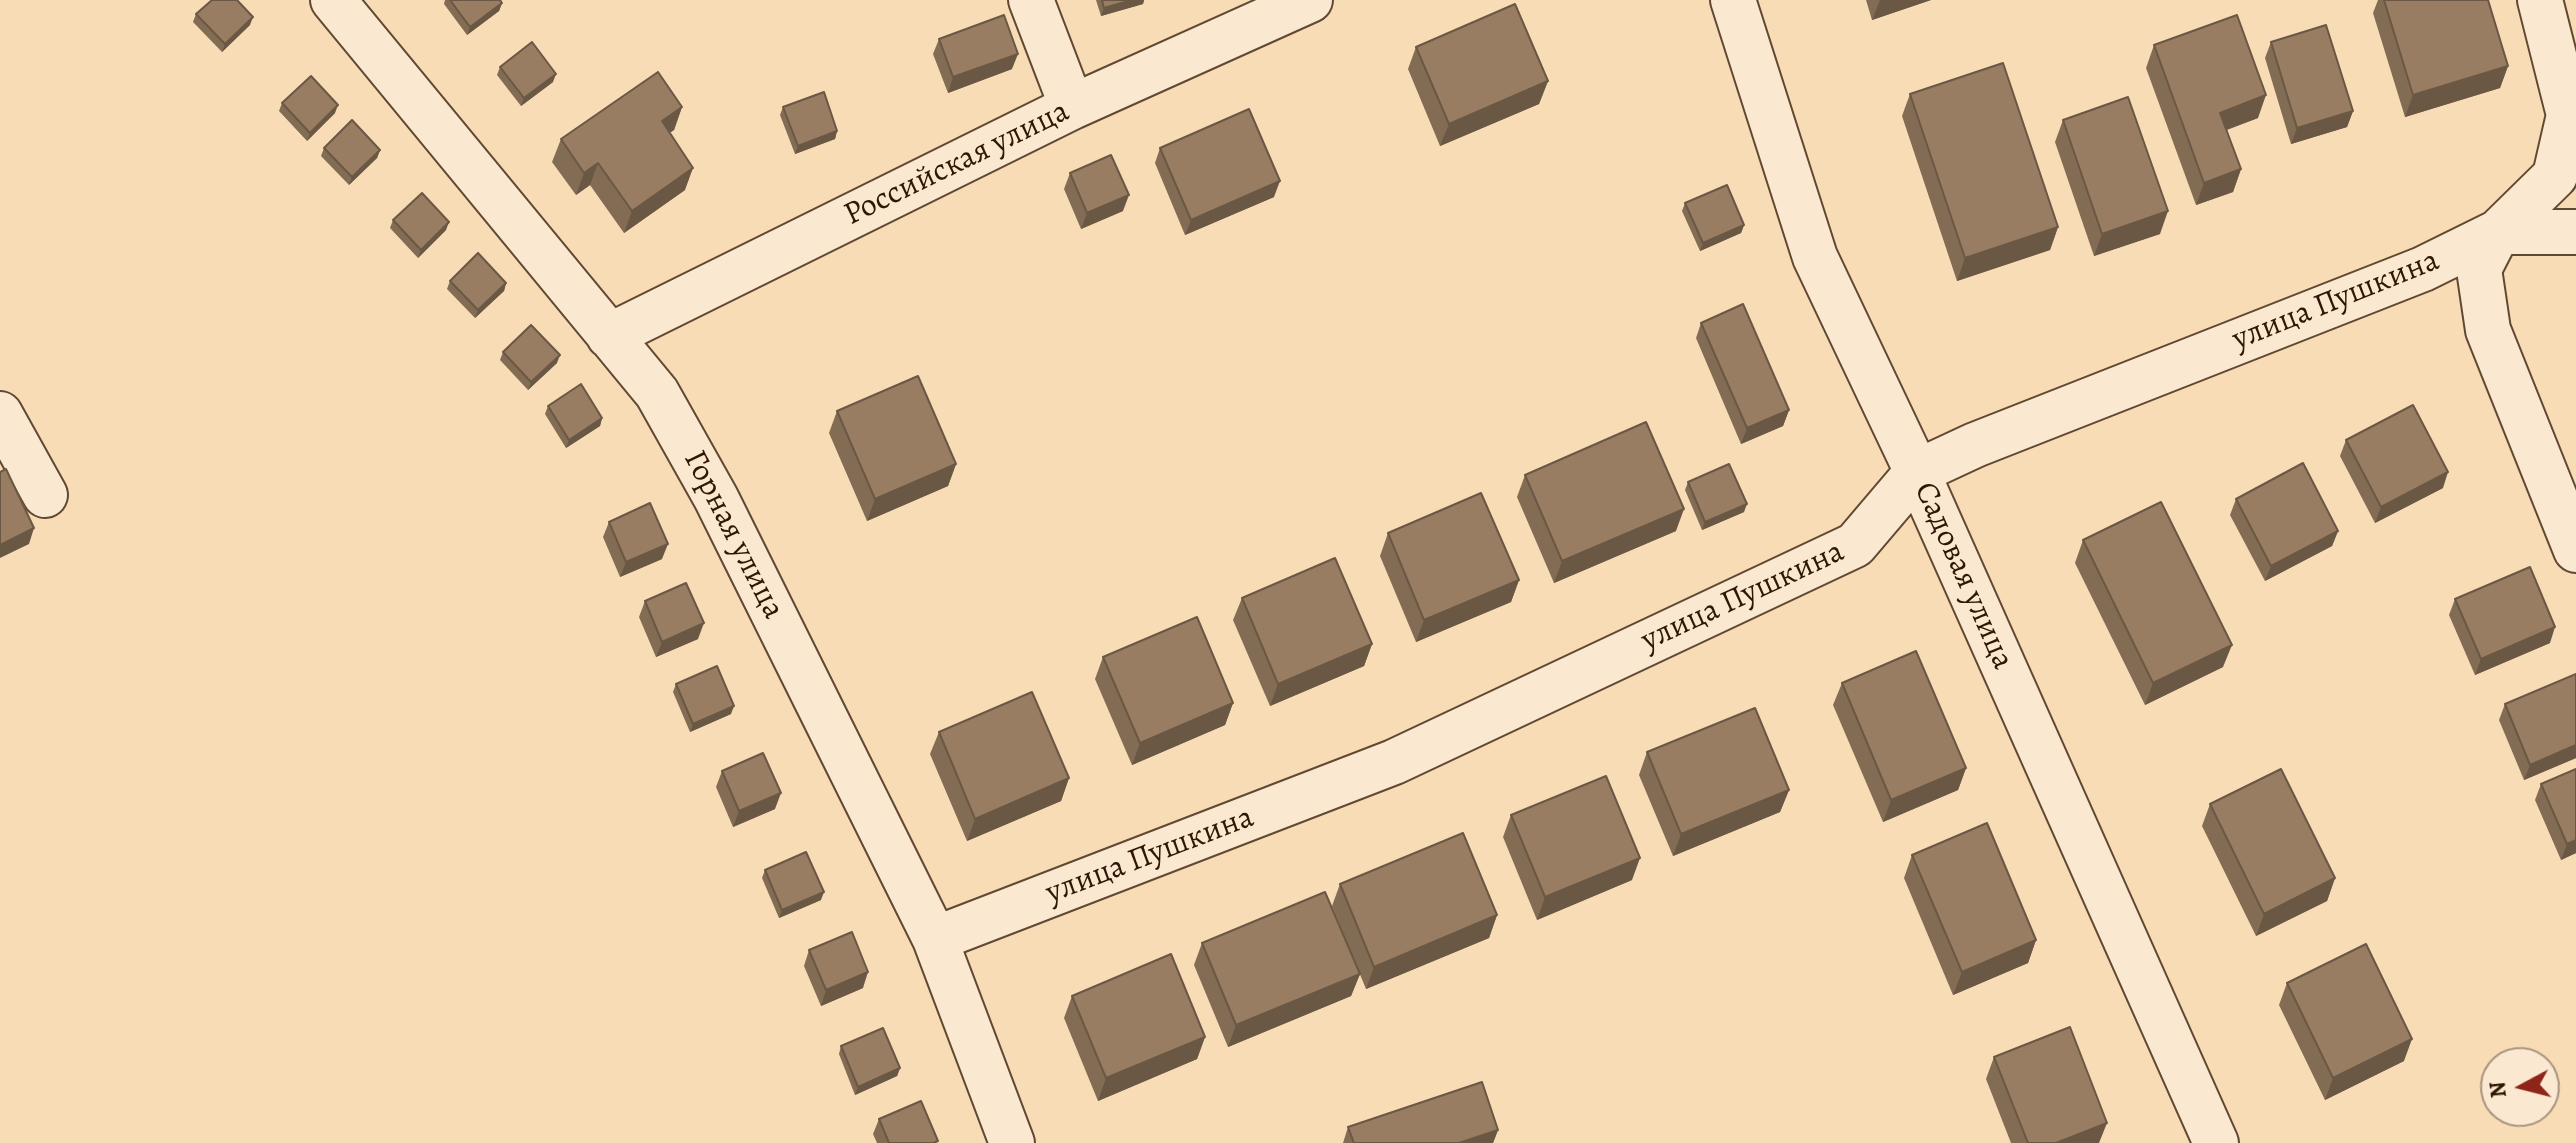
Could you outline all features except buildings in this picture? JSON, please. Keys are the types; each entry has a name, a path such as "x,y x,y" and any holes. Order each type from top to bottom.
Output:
{"street":[{"name":"Горная улица","path":"333,0 657,393 716,498 935,939 1012,1143"},
{"path":"1031,0 1072,107"},
{"name":"Российская улица","path":"609,336 1072,107 1310,0"},
{"name":"Садовая улица","path":"1733,0 1815,257 1917,472 2216,1143"},
{"path":"2540,0 2569,115 2555,176 2498,232 2479,269 2488,330 2576,550"},
{"name":"улица Пушкина","path":"935,939 1394,762 1855,545 1917,472 1989,439 2423,269 2498,232 2576,232"},
{"path":"0,414 45,495"}]}
